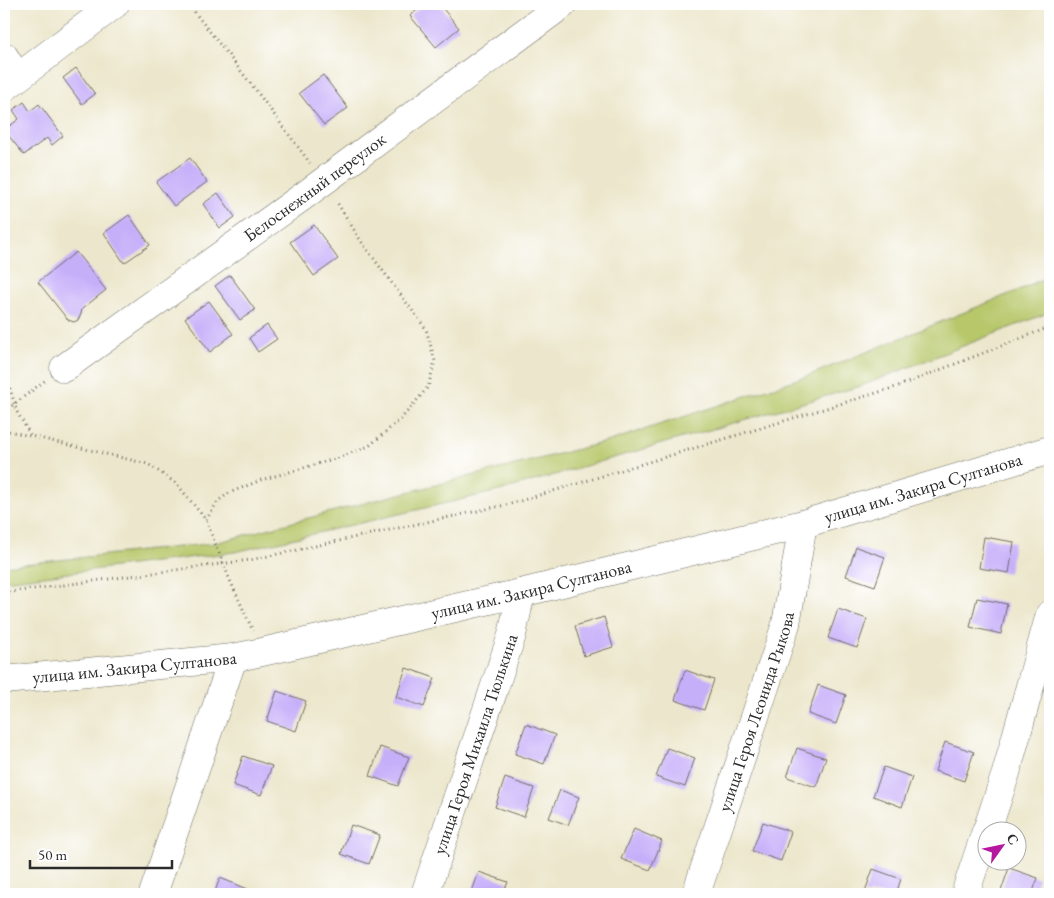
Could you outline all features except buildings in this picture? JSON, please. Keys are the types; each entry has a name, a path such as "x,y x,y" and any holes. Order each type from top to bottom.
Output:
{"street":[{"path":"8,74 115,4"},
{"name":"Белоснежный переулок","path":"64,368 324,181 563,4"},
{"name":"улица им. Закира Султанова","path":"4,680 233,658 262,652 521,593 804,524 1050,450"},
{"name":"улица Героя Леонида Рыкова","path":"696,894 786,624 804,524"},
{"name":"улица Героя Михаила Тюлькина","path":"425,894 512,635 521,593"},
{"path":"991,820 1006,773 1050,614"},
{"path":"152,894 233,658"},
{"path":"965,894 976,862"}],"path":[{"path":"188,4 324,181 363,244 426,329 435,361 428,387 401,419 369,446 335,459 261,480 230,493 218,501 206,520"},
{"path":"4,593 250,560 510,504 896,387 1050,327"},
{"path":"4,412 64,368"},
{"path":"4,369 17,412 31,436"},
{"path":"4,430 148,464 177,484 206,520 223,564 262,652"}],"green space":[{"path":"1050,275 1050,312 861,386 503,490 235,552 4,581 4,566 215,543 610,441 810,375 1024,288"}]}
